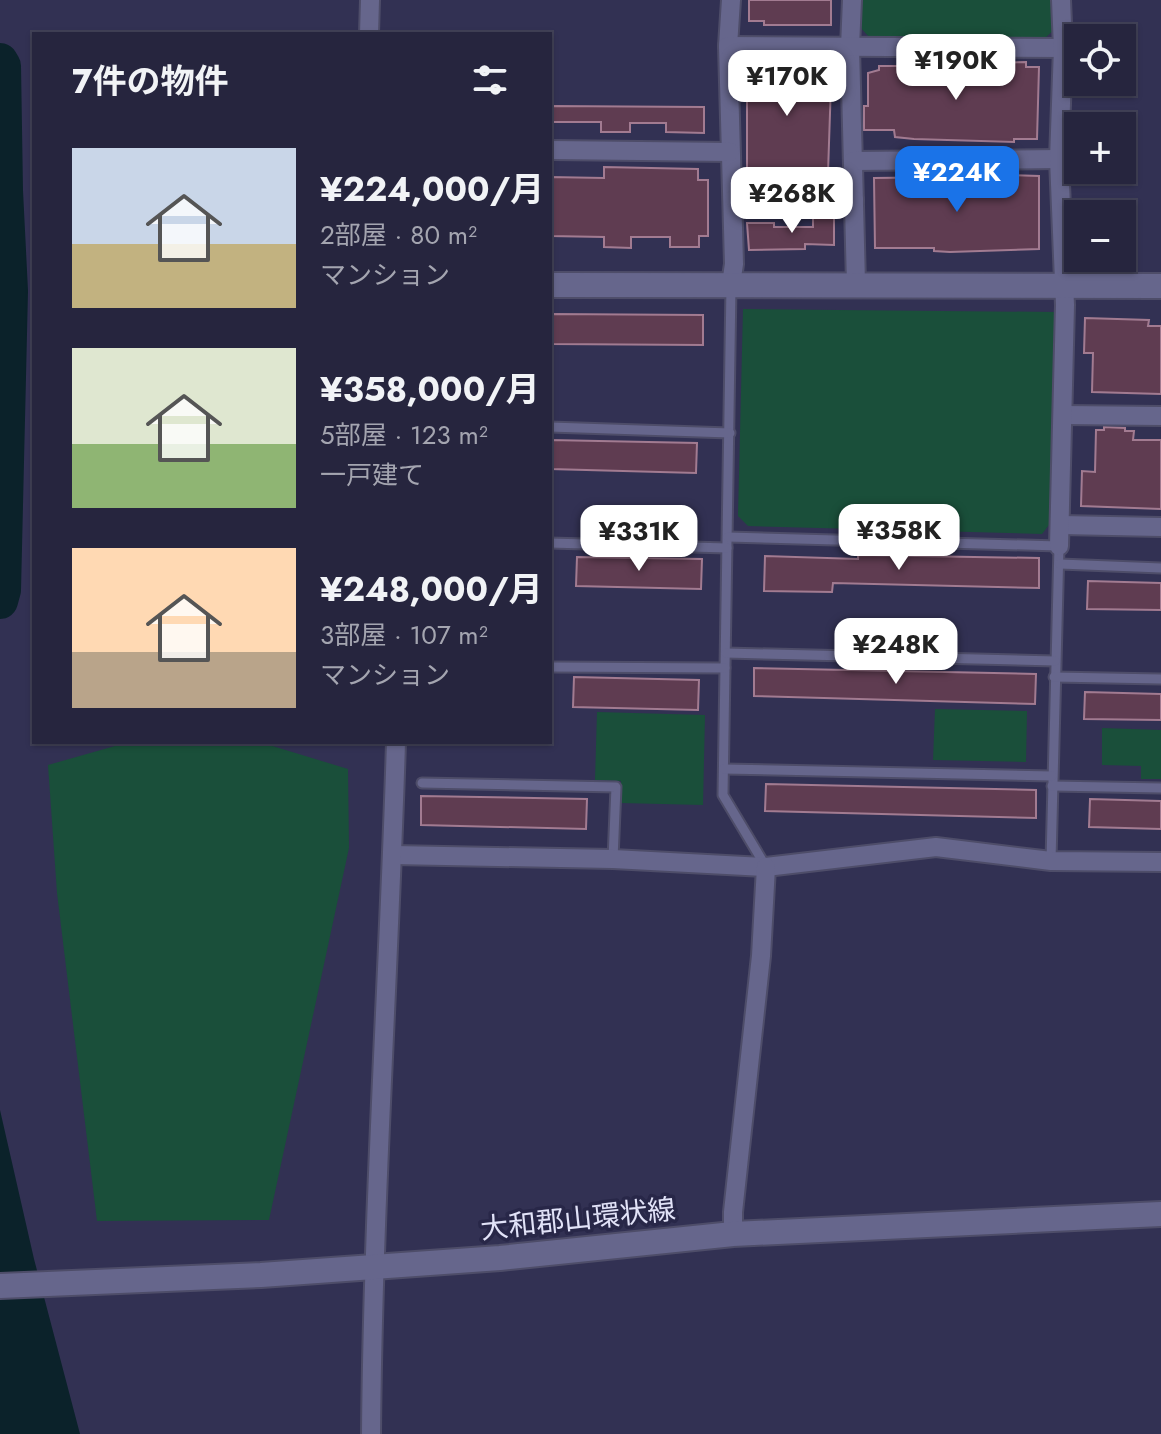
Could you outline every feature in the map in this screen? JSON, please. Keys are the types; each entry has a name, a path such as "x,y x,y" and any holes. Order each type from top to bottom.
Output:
{"main road":[{"path":"552,285 1161,286"},
{"name":"大和郡山環状線","path":"0,1286 201,1279 500,1258 733,1234 1161,1214"}],"street":[{"path":"369,32 370,0"},
{"path":"731,0 728,46 734,199 731,284"},
{"path":"852,0 850,47 856,284"},
{"path":"1060,555 1065,285 1059,159 1063,48 1061,0"},
{"path":"728,46 1063,48"},
{"path":"552,150 730,152"},
{"path":"853,161 1059,159"},
{"path":"734,199 854,200"},
{"path":"1063,415 1161,416"},
{"path":"1061,525 1161,527"},
{"path":"371,1434 373,1265 396,744"},
{"path":"393,855 613,859 766,867 936,847 1051,861 1161,862"},
{"path":"733,1234 761,956 766,867"}],"lane":[{"path":"731,284 723,795 766,867"},
{"path":"552,427 730,433"},
{"path":"552,543 728,542 1060,555 1161,568"},
{"path":"1051,861 1054,677 1060,555"},
{"path":"726,653 1055,661"},
{"path":"552,667 725,668"},
{"path":"1054,677 1161,679"},
{"path":"724,769 1161,788"},
{"path":"422,783 616,787 613,859"}],"green space":[{"path":"862,0 1053,0 1055,29 1045,38 869,37 860,27"},
{"path":"743,309 1056,312 1052,521 1042,534 748,526 738,516"},
{"path":"935,709 1027,711 1026,762 933,760"},
{"path":"597,712 705,715 703,805 620,803 621,781 595,780"},
{"path":"1102,728 1161,730 1161,779 1141,779 1141,766 1102,765"},
{"path":"122,744 266,744 348,769 349,848 269,1220 97,1221 57,893 48,765"}],"water":[{"path":"0,1110 34,1259 80,1434 0,1434"}],"building":[{"path":"749,0 831,0 831,25 764,25 764,21 749,21"},
{"path":"943,60 965,61 965,64 1026,62 1026,67 1039,67 1037,139 1014,139 1014,142 914,139 895,137 894,130 864,130 868,73 879,70 879,66 904,66 904,71 936,71 936,64 943,64"},
{"path":"750,61 835,63 835,83 831,83 828,173 782,173 782,177 772,177 772,182 747,182 747,90 741,90 741,72"},
{"path":"552,106 704,107 704,133 666,132 666,123 630,123 630,132 601,132 601,122 552,122"},
{"path":"604,167 698,169 698,180 708,180 708,236 699,236 699,247 670,247 670,237 631,237 631,248 604,247 604,237 552,236 552,177 604,178"},
{"path":"1003,175 1039,176 1039,249 950,252 934,251 934,248 875,248 874,178 1003,180"},
{"path":"813,214 834,214 834,245 805,244 805,249 749,250 747,223 813,227"},
{"path":"552,314 703,315 703,345 552,344"},
{"path":"1085,318 1149,320 1148,326 1161,326 1161,394 1092,392 1093,353 1084,353"},
{"path":"1104,427 1134,431 1133,440 1161,440 1161,509 1081,506 1082,471 1095,472 1096,430 1104,430"},
{"path":"552,440 697,443 696,473 552,469"},
{"path":"858,555 1039,558 1039,588 833,583 832,592 764,591 765,556 858,559"},
{"path":"577,557 702,559 701,589 576,586"},
{"path":"1088,581 1161,583 1161,610 1087,609"},
{"path":"754,668 1036,674 1035,704 754,696"},
{"path":"574,677 699,680 698,710 573,707"},
{"path":"1085,692 1161,694 1161,720 1084,719"},
{"path":"766,784 1036,790 1036,818 765,811"},
{"path":"421,796 587,799 586,829 421,825"},
{"path":"1090,799 1161,801 1161,829 1089,827"}],"waterway":[{"path":"0,61 3,66 10,291 3,590 0,601"}]}
